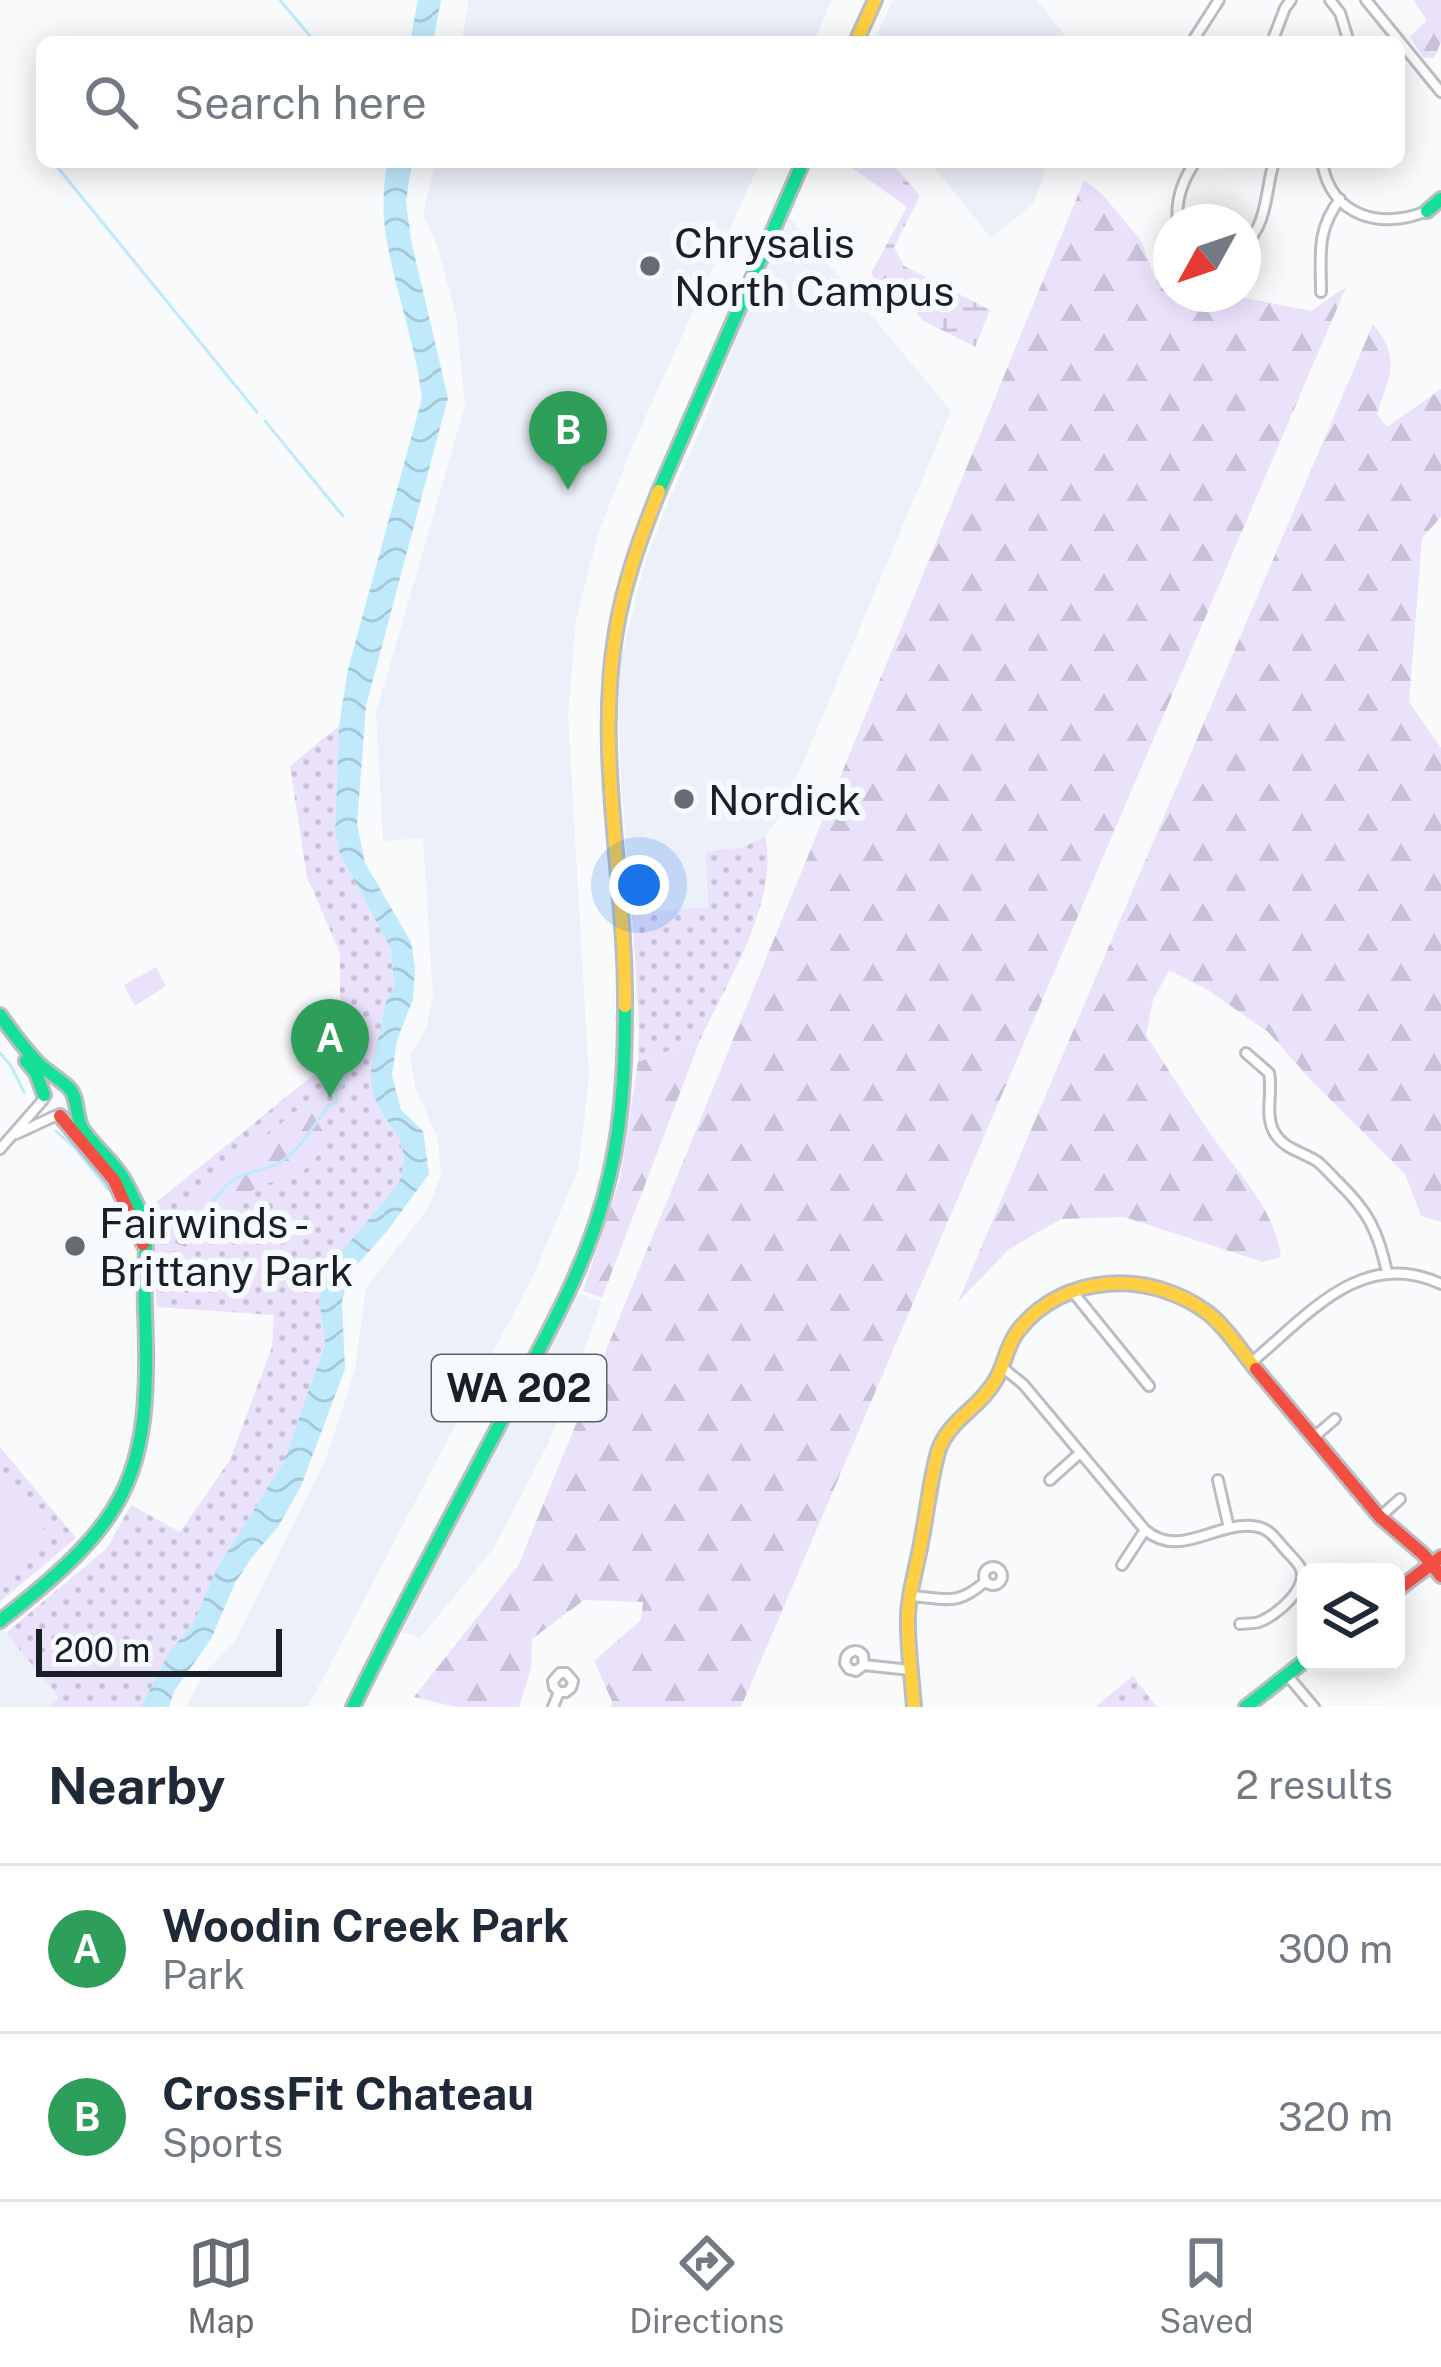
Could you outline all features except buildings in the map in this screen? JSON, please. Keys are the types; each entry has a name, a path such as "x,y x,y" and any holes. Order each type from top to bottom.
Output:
{"main road":[{"path":"859,36 875,0"},
{"name":"WA 202","path":"352,1707 567,1298 605,1193 626,1058 610,695 617,625 653,505 800,168"},
{"path":"1426,211 1441,200"},
{"path":"0,1015 43,1069 72,1090 81,1127 130,1190 147,1236 143,1244 145,1414 129,1485 111,1519 83,1554 0,1622"},
{"path":"0,1027 36,1073 46,1110 89,1146 113,1178 143,1244"},
{"path":"43,1098 49,1087 58,1084"},
{"path":"57,1116 69,1113 74,1105"},
{"path":"914,1707 908,1614 945,1433 990,1388 1018,1329 1036,1310 1071,1290 1097,1283 1154,1286 1179,1294 1212,1316 1379,1517 1438,1566 1405,1586"},
{"path":"1246,1707 1297,1667"}],"street":[{"path":"1196,36 1219,0"},
{"path":"1274,36 1291,0"},
{"path":"1330,0 1347,36"},
{"path":"1366,0 1395,36"},
{"path":"1405,48 1441,92"},
{"path":"1177,204 1192,168"},
{"path":"1261,222 1273,168"},
{"path":"1324,168 1340,199 1365,217 1406,220 1426,211"},
{"path":"1321,292 1323,229 1340,199"},
{"path":"1246,1053 1269,1073 1270,1118 1277,1136 1292,1152 1316,1161 1358,1201 1373,1222 1387,1272"},
{"path":"0,1149 43,1098"},
{"path":"15,1135 57,1116"},
{"path":"1252,1362 1329,1298 1367,1276 1408,1274 1441,1284"},
{"path":"1071,1290 1149,1386"},
{"path":"1003,1368 1023,1384 1155,1539 1168,1543 1258,1526 1269,1532 1300,1567 1302,1582 1294,1597 1260,1622 1240,1624"},
{"path":"1314,1437 1335,1419"},
{"path":"1050,1480 1080,1453"},
{"path":"1218,1480 1229,1528"},
{"path":"1379,1517 1400,1499"},
{"path":"1122,1565 1145,1530"},
{"path":"911,1596 967,1598 986,1582"},
{"path":"864,1665 910,1670"},
{"path":"1287,1675 1314,1707"},
{"path":"553,1707 559,1692"}],"shaded area":[{"path":"469,0 832,0 817,36 462,36"},
{"path":"893,0 1037,0 1065,36 876,36"},
{"path":"434,168 757,168 633,445 599,531 576,619 568,715 589,1078 578,1170 533,1276 308,1707 186,1707 203,1675 235,1641 325,1461 355,1370 366,1288 429,1207 441,1175 438,1138 416,1090 410,1056 427,1026 433,996 423,838 383,841 376,713 465,406 456,315 436,242 423,215"},
{"path":"935,168 1046,168 1034,203 991,238"},
{"path":"790,218 951,411 781,815 765,836 744,847 706,852 708,907 632,913 621,784 621,658 646,559 756,284"},
{"path":"579,1293 602,1302 547,1446 493,1549 420,1638 400,1631"},
{"path":"0,1626 60,1697 48,1707 0,1707"}],"green space":[{"path":"1413,0 1441,0 1441,42 1434,58 1423,57 1410,37 1427,20"},
{"path":"852,168 896,168 920,196 894,247 904,266 990,310 975,347 922,320 903,293 880,288 871,273 907,207"},
{"path":"1084,180 1103,195 1142,242 1153,273 1153,312 1261,312 1261,301 1311,311 1346,287 741,1707 611,1707 594,1661 641,1620 643,1602 584,1600 532,1639 531,1668 519,1707 456,1707 414,1697 518,1566"},
{"path":"1373,324 1390,358 1377,414 1387,427 1441,389 1441,517 1422,538 1409,702 1441,748 1441,1222 1421,1216 1405,1174 1268,1032 1208,990 1169,970 1153,1000 1146,1035 1262,1205 1281,1257 1263,1262 1124,1217 1061,1219 1009,1249 958,1302"},
{"path":"339,726 335,833 340,854 391,949 394,987 383,1023 378,1106 399,1139 404,1156 402,1176 326,1269 319,1299 325,1344 283,1463 158,1707 48,1707 59,1697 6,1633 107,1548 131,1505 180,1532 230,1460 272,1347 274,1315 157,1307 149,1208 322,1068 340,1003 340,953 307,877 290,766"},
{"path":"765,836 768,861 758,913 700,1040 638,1062 632,913 708,907 706,852 744,847"},
{"path":"156,967 166,986 135,1006 124,985"},
{"path":"700,1040 602,1298 583,1291 620,1179 638,1062"},
{"path":"319,1092 326,1118 318,1155 308,1166 297,1177 251,1191 225,1209 206,1235 185,1247 173,1242 168,1217"},
{"path":"223,1263 268,1264 268,1286 223,1285"},
{"path":"0,1447 76,1538 0,1602"},
{"path":"0,1477 51,1538 0,1581"},
{"path":"1133,1676 1157,1707 1095,1707"}],"water":[{"path":"418,0 441,0 434,36 411,36"},
{"path":"386,168 411,168 406,201 411,240 448,398 366,706 357,824 365,863 411,942 413,999 397,1040 392,1075 401,1110 423,1131 429,1174 350,1273 342,1301 345,1369 301,1486 278,1527 235,1583 211,1639 174,1691 169,1707 141,1707 171,1649 191,1628 218,1567 283,1463 325,1344 319,1299 326,1269 402,1176 404,1156 378,1106 371,1069 394,987 391,949 340,854 335,833 339,726 348,669 422,398 385,229"}],"waterway":[{"path":"280,0 310,36"},
{"path":"58,168 257,412"},
{"path":"265,421 343,516"},
{"path":"0,1053 24,1092"},
{"path":"157,1215 183,1229 195,1227 229,1183 285,1159 328,1106 337,1102 335,1092 344,1083 340,1073 344,1065"},
{"path":"56,1131 108,1189"}],"traffic: fast":[{"path":"659,491 800,168"},
{"path":"1427,211 1441,199"},
{"path":"353,1707 585,1254 604,1197 619,1126 625,1006"},
{"path":"0,1015 34,1059 72,1092 83,1130 128,1187 146,1232 144,1415 124,1490 78,1553 0,1621"},
{"path":"26,1061 44,1095"},
{"path":"1246,1707 1297,1667"}],"traffic: slow":[{"path":"859,36 875,0"},
{"path":"625,1006 610,771 610,678 624,595 659,491"},
{"path":"914,1707 909,1606 938,1452 949,1431 988,1391 1014,1337 1037,1312 1083,1288 1135,1284 1161,1289 1208,1313 1256,1369"}],"traffic: jam":[{"path":"60,1116 114,1180 143,1244"},
{"path":"1256,1369 1380,1517 1441,1576"},
{"path":"1405,1584 1441,1557"}],"place":[{"name":"Chrysalis North Campus","path":"650,266"},
{"name":"CrossFit Chateau","path":"568,490"},
{"name":"Nordick","path":"684,799"},
{"name":"Woodin Creek Park","path":"330,1098"},
{"name":"Fairwinds - Brittany Park","path":"75,1246"}]}
